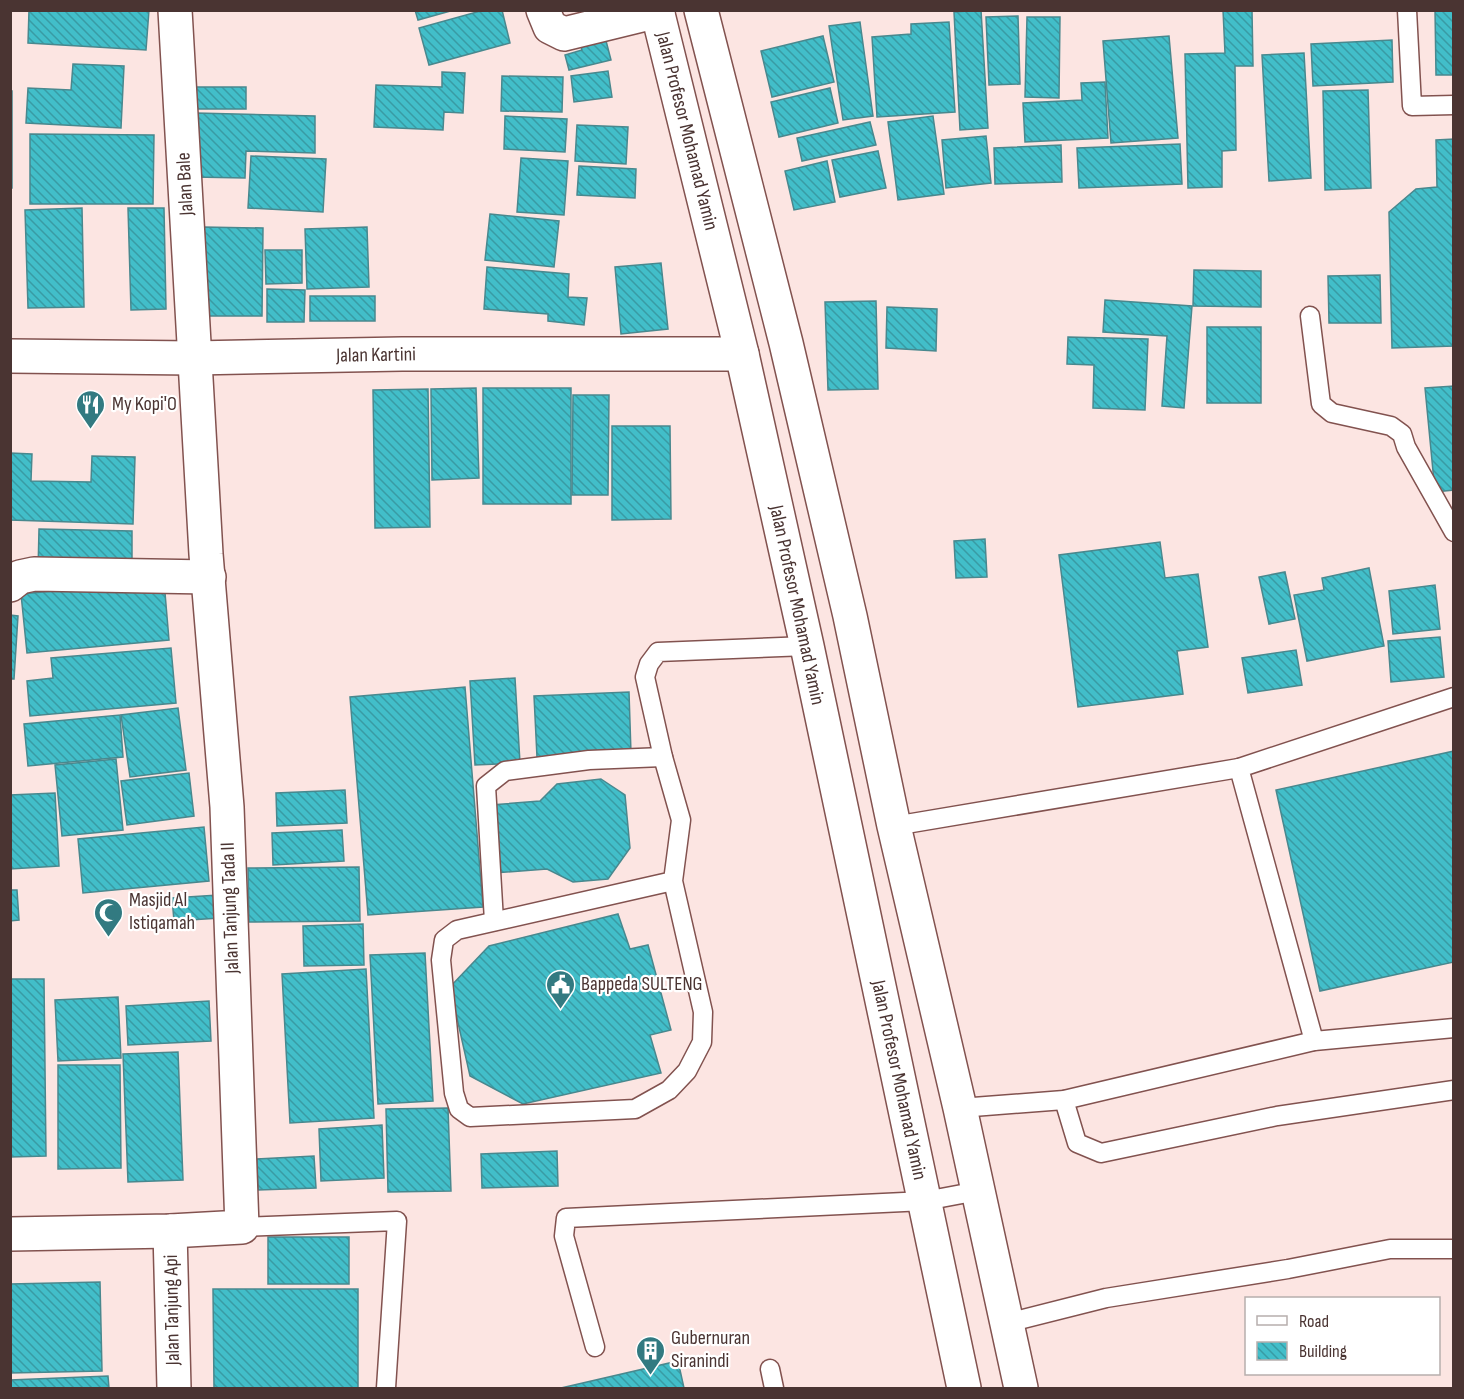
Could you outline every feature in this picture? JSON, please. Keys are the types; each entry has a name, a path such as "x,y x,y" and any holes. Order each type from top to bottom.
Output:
{"main road":[{"name":"Jalan Bale","path":"175,10 194,358"},
{"path":"543,10 550,27 564,34 657,11"},
{"path":"701,10 850,616 894,826 960,1108 1021,1389"},
{"name":"Jalan Profesor Mohamad Yamin","path":"657,11 742,354 807,646 964,1389"},
{"name":"Jalan Kartini","path":"10,356 194,358 402,354 742,354"},
{"name":"Jalan Tanjung Tada II","path":"194,358 226,807 242,1227"},
{"path":"10,585 20,576 34,574 209,577"},
{"path":"10,1234 170,1231 242,1227"},
{"name":"Jalan Tanjung Api","path":"170,1231 174,1389"}],"lane":[{"path":"1407,10 1412,106 1454,105"},
{"path":"1310,316 1321,404 1332,413 1391,426 1402,434 1406,447 1454,532"},
{"path":"673,880 457,930 444,940 441,960 454,1093 459,1109 470,1117 635,1109 669,1090 687,1071 702,1042 703,1012 673,880 681,820 663,756 645,677 649,664 658,652 807,646"},
{"path":"894,826 1239,768 1454,697"},
{"path":"494,921 486,786 505,771 589,760 663,756"},
{"path":"1239,768 1314,1041"},
{"path":"960,1108 1064,1100 1314,1041 1454,1028"},
{"path":"1064,1100 1077,1143 1101,1153 1277,1116 1454,1090"},
{"name":"Jalan Profesor Mohamad Yamin","path":"594,1347 564,1236 566,1218 925,1201 978,1191"},
{"path":"242,1227 397,1221 386,1389"},
{"path":"1006,1323 1106,1298 1390,1250 1454,1250"},
{"path":"770,1368 774,1389"}],"building":[{"path":"29,10 149,10 146,50 28,43"},
{"path":"415,10 454,10 418,20"},
{"path":"484,10 502,10 510,43 429,65 419,28"},
{"path":"981,10 988,128 960,130 954,12"},
{"path":"1223,10 1252,10 1253,66 1235,66 1236,150 1222,151 1222,187 1188,188 1185,54 1225,53"},
{"path":"1435,10 1454,10 1454,75 1436,75"},
{"path":"1018,16 1020,84 989,85 986,17"},
{"path":"1027,17 1060,17 1059,98 1025,97"},
{"path":"860,22 873,116 843,120 829,26"},
{"path":"949,22 955,112 877,117 872,37 911,34 911,24"},
{"path":"604,33 611,60 569,70 565,55 582,50 579,39"},
{"path":"823,36 834,82 772,97 761,51"},
{"path":"1169,36 1178,138 1111,143 1103,41"},
{"path":"1392,40 1393,82 1313,86 1311,44"},
{"path":"1304,53 1311,178 1269,181 1262,55"},
{"path":"73,64 124,66 121,128 26,123 28,88 71,90"},
{"path":"608,71 612,97 574,102 571,76"},
{"path":"442,72 465,73 463,113 444,112 443,130 374,127 376,85 442,87"},
{"path":"502,76 563,77 562,112 501,111"},
{"path":"1105,82 1108,138 1025,142 1023,103 1082,100 1081,83"},
{"path":"190,87 246,87 246,109 190,109"},
{"path":"830,88 838,123 779,137 771,102"},
{"path":"1368,90 1371,188 1325,190 1323,91"},
{"path":"10,91 12,91 12,188 10,188"},
{"path":"196,113 315,116 315,153 246,151 245,178 194,177"},
{"path":"505,116 567,119 565,152 504,149"},
{"path":"933,116 944,194 898,200 888,122"},
{"path":"870,122 876,145 802,161 797,138"},
{"path":"577,125 628,127 626,164 575,161"},
{"path":"30,134 154,135 153,204 30,204"},
{"path":"986,136 991,183 946,188 942,140"},
{"path":"1454,139 1454,346 1392,348 1389,212 1416,189 1437,187 1436,140"},
{"path":"1180,144 1182,184 1079,188 1077,148"},
{"path":"1061,145 1062,182 995,184 994,148"},
{"path":"878,151 886,188 840,197 832,160"},
{"path":"251,156 326,159 323,212 248,208"},
{"path":"521,158 568,161 564,215 517,212"},
{"path":"827,161 835,202 794,210 785,171"},
{"path":"579,166 636,169 635,198 577,195"},
{"path":"82,208 84,307 28,308 25,210"},
{"path":"128,208 164,208 166,309 131,310"},
{"path":"490,214 559,221 554,267 485,260"},
{"path":"203,227 263,228 262,316 203,316"},
{"path":"367,227 369,287 307,289 305,229"},
{"path":"265,250 302,250 302,283 266,284"},
{"path":"661,263 668,329 621,334 615,267"},
{"path":"487,267 569,274 568,297 587,298 584,325 548,321 548,314 484,309"},
{"path":"1194,270 1261,271 1261,307 1193,306"},
{"path":"1380,275 1381,323 1329,323 1328,276"},
{"path":"267,289 305,290 304,322 267,322"},
{"path":"310,296 375,296 375,321 310,321"},
{"path":"1105,300 1192,306 1184,408 1162,406 1167,336 1103,332"},
{"path":"876,301 878,389 828,390 825,302"},
{"path":"887,307 937,309 936,351 886,348"},
{"path":"1207,327 1261,327 1261,403 1207,403"},
{"path":"1068,337 1148,339 1145,410 1093,408 1094,365 1067,364"},
{"path":"1454,386 1454,490 1435,492 1425,388"},
{"path":"476,388 479,478 432,480 431,389"},
{"path":"483,388 571,388 571,504 483,504"},
{"path":"428,389 430,527 375,528 373,390"},
{"path":"573,395 609,395 608,495 572,495"},
{"path":"612,426 670,426 671,519 612,520"},
{"path":"10,453 32,454 31,481 91,482 92,456 135,457 133,524 10,520"},
{"path":"39,529 132,531 132,574 38,572"},
{"path":"985,539 987,577 956,578 954,541"},
{"path":"1160,542 1165,578 1198,574 1208,647 1177,651 1183,694 1078,707 1059,555"},
{"path":"1369,568 1384,646 1307,661 1294,595 1324,590 1322,578"},
{"path":"1285,572 1295,619 1269,624 1259,577"},
{"path":"164,581 169,640 27,653 21,594"},
{"path":"1435,585 1440,629 1393,634 1389,591"},
{"path":"10,615 18,616 14,679 10,679"},
{"path":"1440,637 1444,677 1391,682 1388,641"},
{"path":"171,648 176,703 30,716 27,681 53,678 51,658"},
{"path":"1296,650 1302,685 1248,693 1242,658"},
{"path":"515,678 520,763 475,765 470,681"},
{"path":"465,687 483,907 368,915 350,697"},
{"path":"629,692 631,753 537,757 534,696"},
{"path":"178,708 186,770 130,777 121,715"},
{"path":"120,715 123,757 28,766 24,724"},
{"path":"1454,751 1454,962 1320,991 1276,790"},
{"path":"116,759 123,830 62,836 55,765"},
{"path":"189,773 194,816 127,825 121,781"},
{"path":"601,779 625,795 630,848 608,879 573,882 547,869 494,873 491,805 540,801 557,784"},
{"path":"345,790 347,823 277,826 276,793"},
{"path":"55,793 59,866 10,869 10,795"},
{"path":"204,827 209,881 83,893 78,839"},
{"path":"342,830 344,861 273,865 272,833"},
{"path":"359,867 360,921 249,922 248,868"},
{"path":"10,890 17,890 19,920 10,921"},
{"path":"218,895 220,918 174,921 172,898"},
{"name":"Bappeda SULTENG","path":"618,914 630,949 648,945 671,1030 650,1035 661,1073 523,1104 470,1076 450,987 489,946"},
{"path":"363,924 364,965 304,966 303,926"},
{"path":"425,953 433,1101 378,1104 370,955"},
{"path":"366,969 374,1118 290,1123 282,974"},
{"path":"10,979 44,979 46,1156 10,1157"},
{"path":"118,997 121,1058 58,1061 55,1000"},
{"path":"209,1001 211,1041 128,1045 126,1006"},
{"path":"178,1052 183,1180 128,1182 123,1054"},
{"path":"58,1065 120,1065 121,1168 58,1169"},
{"path":"448,1108 451,1191 388,1192 386,1109"},
{"path":"382,1125 384,1178 321,1181 319,1129"},
{"path":"557,1151 558,1186 482,1188 481,1154"},
{"path":"314,1156 316,1188 258,1190 257,1159"},
{"path":"268,1237 349,1237 349,1284 268,1284"},
{"path":"100,1282 102,1371 10,1373 10,1284"},
{"path":"213,1289 358,1289 358,1388 214,1388"},
{"name":"Gubernuran Siranindi","path":"678,1361 684,1388 561,1388"},
{"path":"108,1376 109,1388 10,1388 10,1380"}],"place":[{"name":"My Kopi'O","path":"91,430"},
{"name":"Masjid Al Istiqamah","path":"108,938"},
{"name":"Bappeda SULTENG","path":"560,1010"},
{"name":"Gubernuran Siranindi","path":"650,1376"}]}
